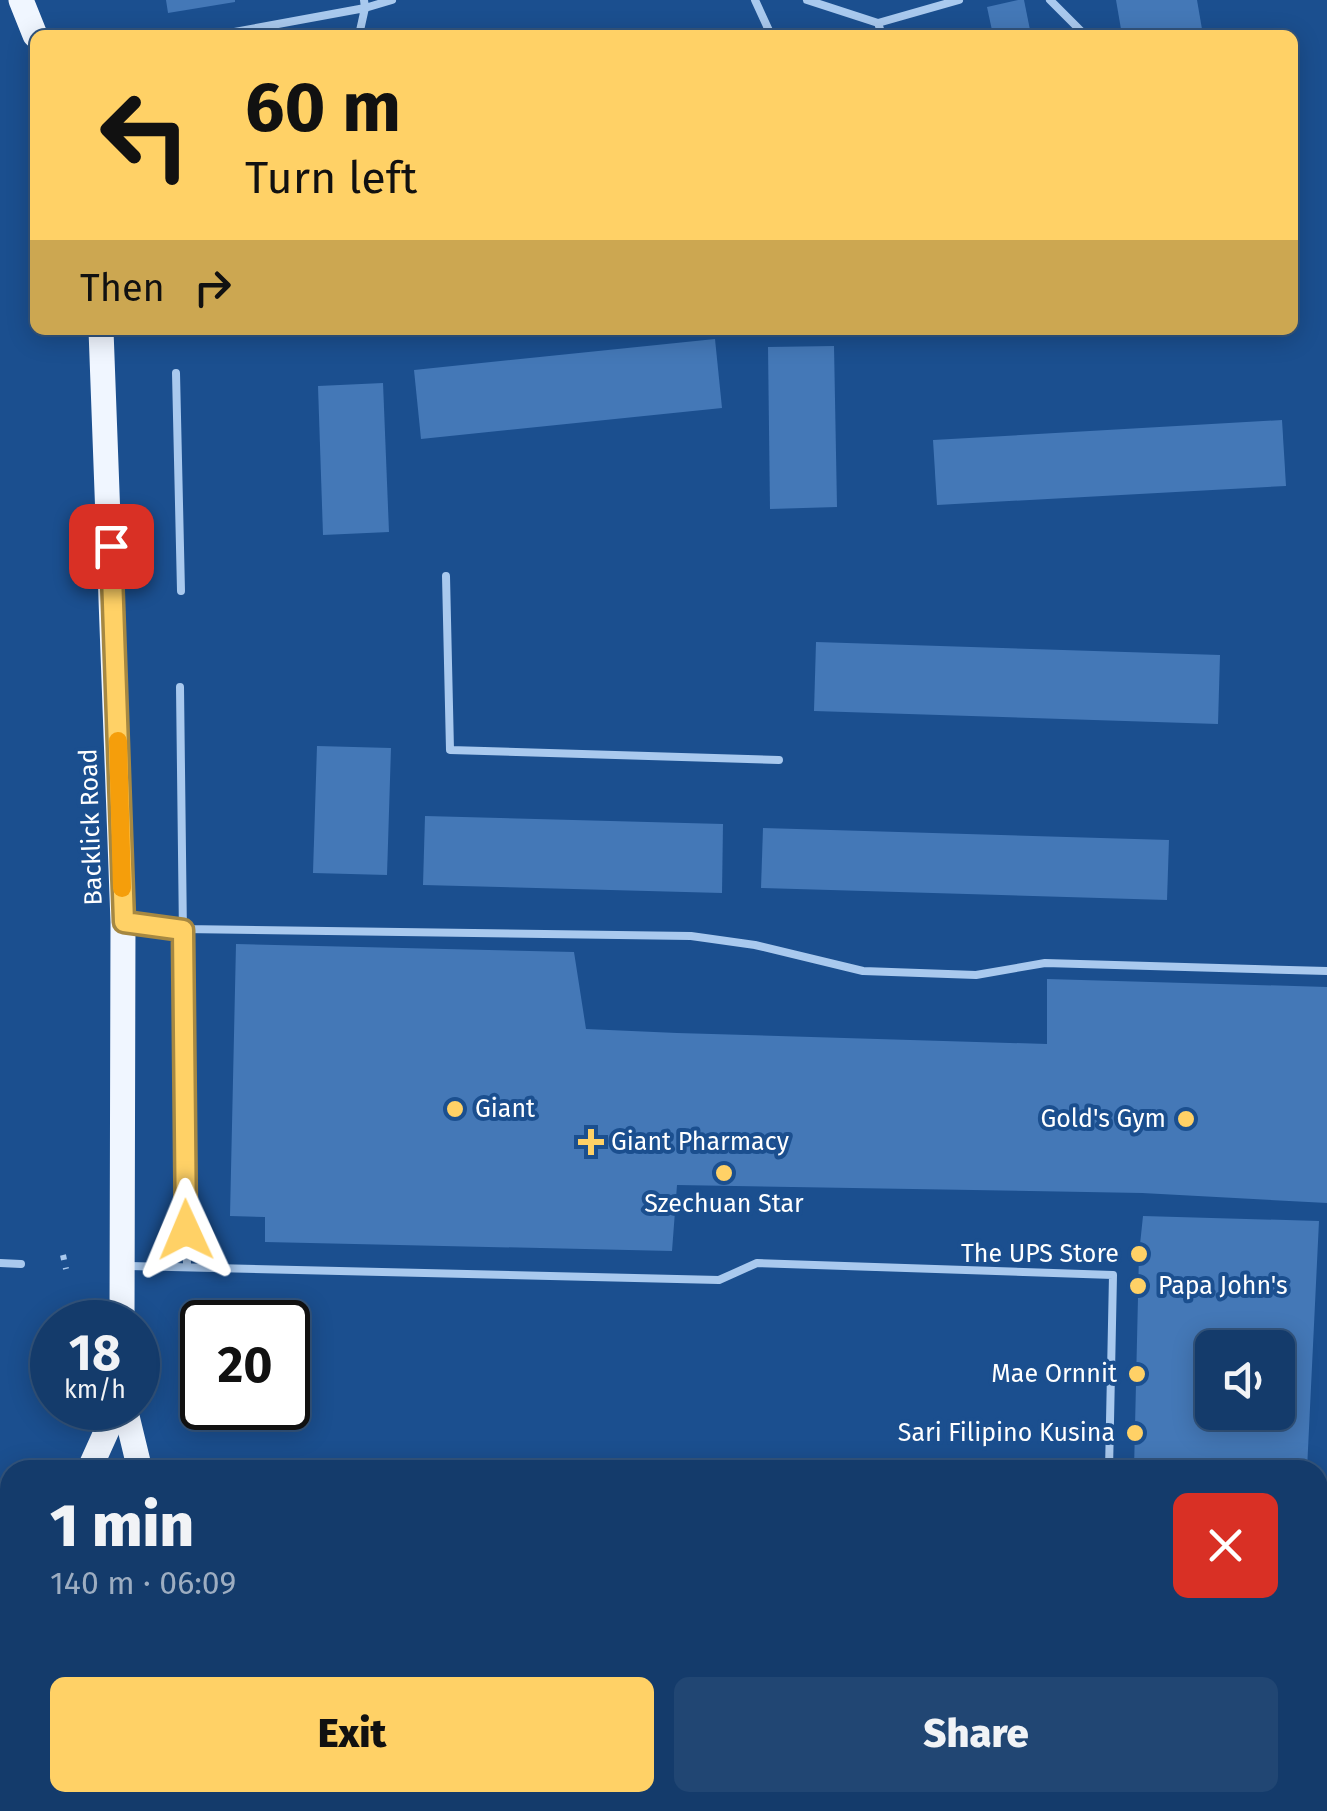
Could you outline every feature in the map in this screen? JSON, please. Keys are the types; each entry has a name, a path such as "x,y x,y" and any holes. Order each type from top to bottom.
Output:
{"main road":[{"path":"21,0 34,30"},
{"name":"Backlick Road","path":"102,335 124,922 122,1300"},
{"path":"94,1460 107,1430"},
{"path":"130,1430 138,1460"}],"lane":[{"path":"242,30 392,0"},
{"path":"755,0 769,30"},
{"path":"808,0 878,24 960,0"},
{"path":"1050,0 1079,30"},
{"path":"360,30 364,4"},
{"path":"878,24 880,30"},
{"path":"176,374 181,591"},
{"path":"446,576 450,750 780,760"},
{"path":"180,688 187,1268"},
{"path":"124,922 183,930 691,936 755,945 863,971 976,975 1045,964 1327,971"},
{"path":"122,1266 726,1280 756,1263 1113,1275 1109,1460"},
{"path":"0,1264 21,1264"}],"path":[{"path":"64,1255 66,1269"}],"building":[{"path":"166,0 235,0 235,2 168,13"},
{"path":"1024,0 1030,30 992,30 987,7"},
{"path":"1116,0 1197,0 1202,30 1121,30"},
{"path":"715,339 722,408 421,439 414,370"},
{"path":"834,346 837,507 770,509 768,347"},
{"path":"383,383 389,532 323,535 318,386"},
{"path":"1282,420 1286,486 937,505 933,440"},
{"path":"816,642 1220,655 1218,724 814,711"},
{"path":"317,746 391,748 387,875 313,873"},
{"path":"425,816 723,824 722,893 423,885"},
{"path":"763,828 1169,840 1167,900 761,888"},
{"path":"236,944 574,952 586,1029 677,1033 1047,1044 1047,979 1327,987 1327,1203 1142,1193 677,1185 672,1251 265,1242 265,1217 230,1216"},
{"path":"1143,1216 1319,1221 1307,1460 1134,1460"}],"slow traffic":[{"path":"118,741 122,888"}],"place":[{"name":"Giant","path":"455,1109"},
{"name":"Gold's Gym","path":"1186,1119"},
{"name":"Giant Pharmacy","path":"591,1142"},
{"name":"Szechuan Star","path":"724,1173"},
{"name":"The UPS Store","path":"1139,1254"},
{"name":"Papa John's","path":"1138,1286"},
{"name":"Mae Ornnit","path":"1137,1374"},
{"name":"Sari Filipino Kusina","path":"1135,1433"}],"route":[{"path":"111,546 124,922 183,930 186,1230"}]}
